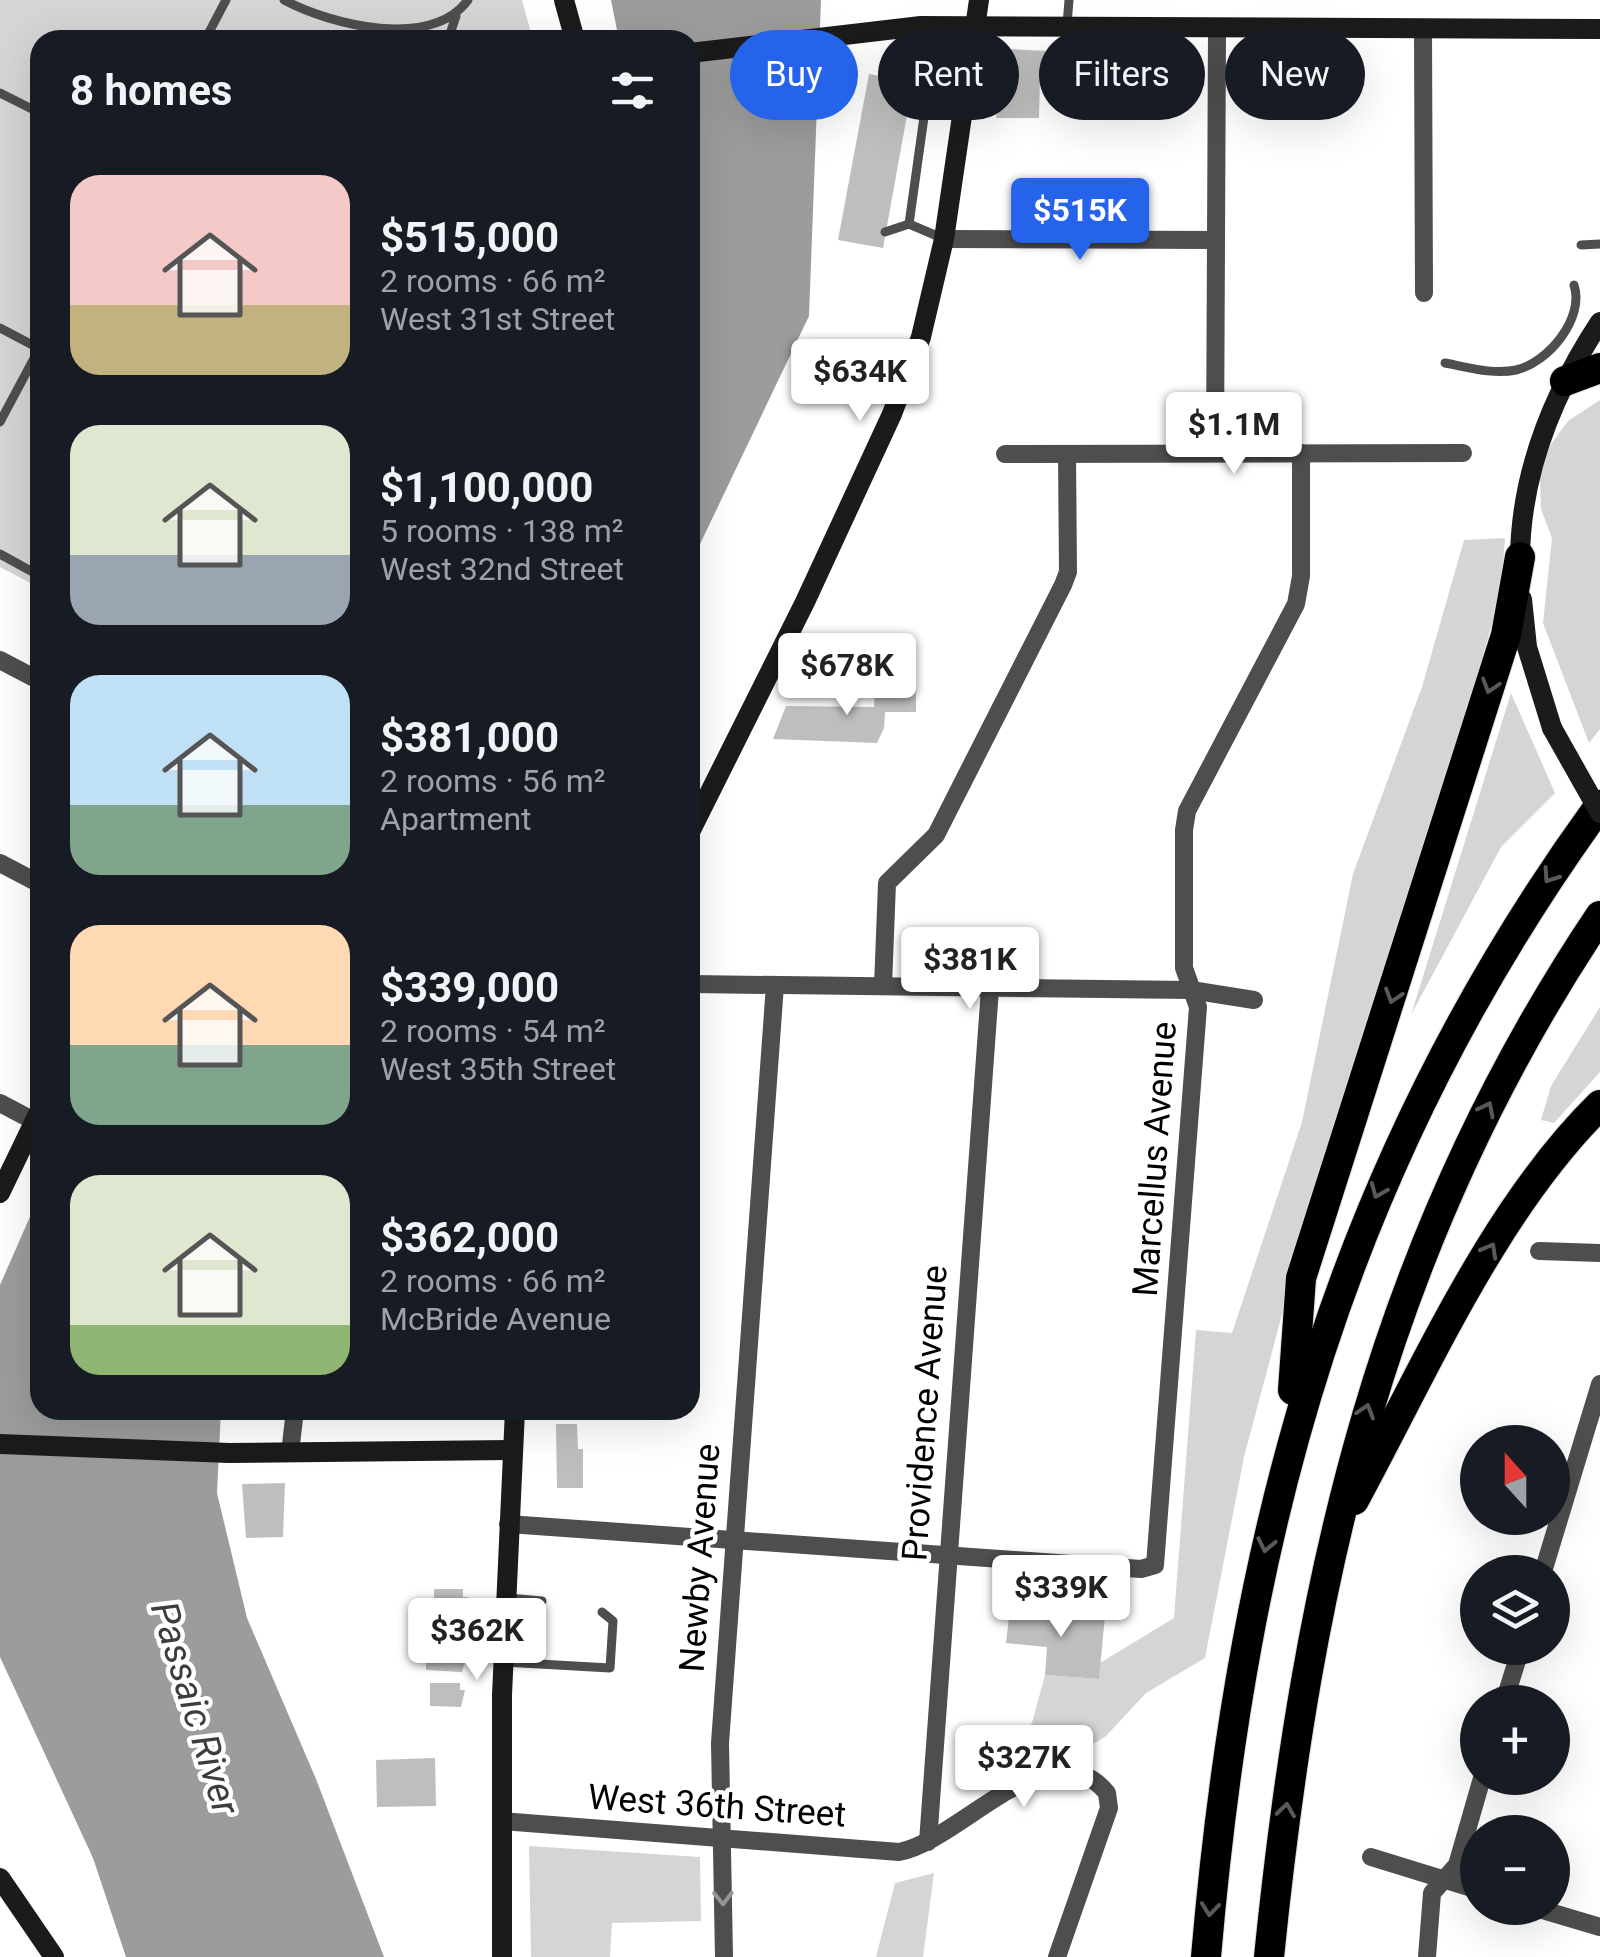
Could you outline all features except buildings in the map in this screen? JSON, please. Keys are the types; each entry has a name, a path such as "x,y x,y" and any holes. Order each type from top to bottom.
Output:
{"highway":[{"path":"1565,381 1600,368"},
{"path":"1288,1450 1301,1278 1500,654 1520,557"},
{"path":"1206,1957 1239,1691 1267,1538 1288,1450 1338,1294 1412,1117 1495,963 1600,805"},
{"path":"1269,1957 1298,1725 1333,1539 1388,1342 1437,1214 1512,1061 1600,916"},
{"path":"1333,1539 1510,1216 1555,1153 1600,1105"}],"main road":[{"path":"564,0 572,30"},
{"path":"973,30 979,0"},
{"path":"700,52 974,25 1217,30 1600,29"},
{"path":"700,794 805,602 892,414 921,337 944,239 962,120"},
{"path":"1600,322 1565,381 1532,465 1520,557 1527,646 1552,728 1600,813"},
{"path":"2,1183 30,1129"},
{"path":"502,1957 503,1662 514,1420"},
{"path":"0,1444 229,1453 512,1450"},
{"path":"0,1878 54,1957"}],"street":[{"path":"1215,453 1217,30"},
{"path":"1423,30 1424,293"},
{"path":"944,239 1216,240"},
{"path":"1006,454 1463,453"},
{"path":"883,986 887,882 936,835 1068,572 1067,454"},
{"name":"Marcellus Avenue","path":"947,1555 1122,1568 1150,1568 1159,1560 1196,1071 1198,1007 1184,968 1184,830 1187,811 1296,604 1301,576 1301,454"},
{"path":"0,660 30,676"},
{"path":"0,863 30,879"},
{"path":"700,984 1191,990 1254,1000"},
{"name":"Newby Avenue","path":"724,1957 720,1743 775,985"},
{"name":"Providence Avenue","path":"928,1842 990,989"},
{"path":"0,1103 30,1113"},
{"path":"1539,1251 1600,1253"},
{"path":"1548,1555 1600,1384"},
{"path":"290,1453 293,1420"},
{"path":"508,1524 947,1555"},
{"path":"928,1842 1034,1777 1068,1770 1096,1780 1107,1793 1109,1808 1057,1957"},
{"path":"1427,1957 1430,1903 1436,1886 1457,1864 1477,1795"},
{"name":"West 36th Street","path":"500,1822 887,1852 912,1849 928,1842"},
{"path":"1371,1857 1460,1885"},
{"path":"1570,1918 1600,1927"}],"lane":[{"path":"210,30 226,0"},
{"path":"284,0 301,9 369,27 404,30 456,16"},
{"path":"451,30 468,0"},
{"path":"1067,28 1069,0"},
{"path":"0,93 30,108"},
{"path":"909,224 925,120"},
{"path":"886,232 909,224 944,239"},
{"path":"1581,245 1600,244"},
{"path":"1445,363 1485,370 1528,366 1556,342 1576,314 1574,286"},
{"path":"1576,314 1600,322"},
{"path":"0,328 30,343"},
{"path":"0,422 30,366"},
{"path":"0,554 30,570"},
{"path":"505,1598 542,1601"},
{"path":"503,1662 610,1668 614,1621 602,1612"}],"shaded area":[{"path":"0,0 522,0 530,30 30,30 30,583 0,567"},
{"path":"1600,400 1600,729 1589,743 1543,623 1552,538 1541,509 1540,477 1549,447 1568,421"},
{"path":"1505,538 1501,590 1458,747 1301,1243 1244,1457 1205,1658 1146,1693 1106,1736 1079,1753 1047,1757 1007,1772 1006,1758 1032,1723 1045,1675 1099,1679 1100,1663 1174,1618 1196,1330 1232,1333 1302,1122 1353,874 1422,687 1464,540"},
{"path":"1511,693 1555,793 1501,847 1411,1015"},
{"path":"1600,1007 1600,1072 1554,1123 1541,1120 1551,1086"},
{"path":"529,1846 700,1857 701,1921 612,1923 610,1957 531,1957"},
{"path":"934,1873 923,1957 876,1957 895,1883"}],"water":[{"path":"611,0 821,0 820,30 730,30 730,120 816,120 809,316 700,544 700,30 617,30"},
{"name":"Passaic River","path":"30,1217 30,1420 221,1420 217,1493 247,1618 316,1779 384,1957 126,1957 93,1858 0,1657 0,1285"}]}
